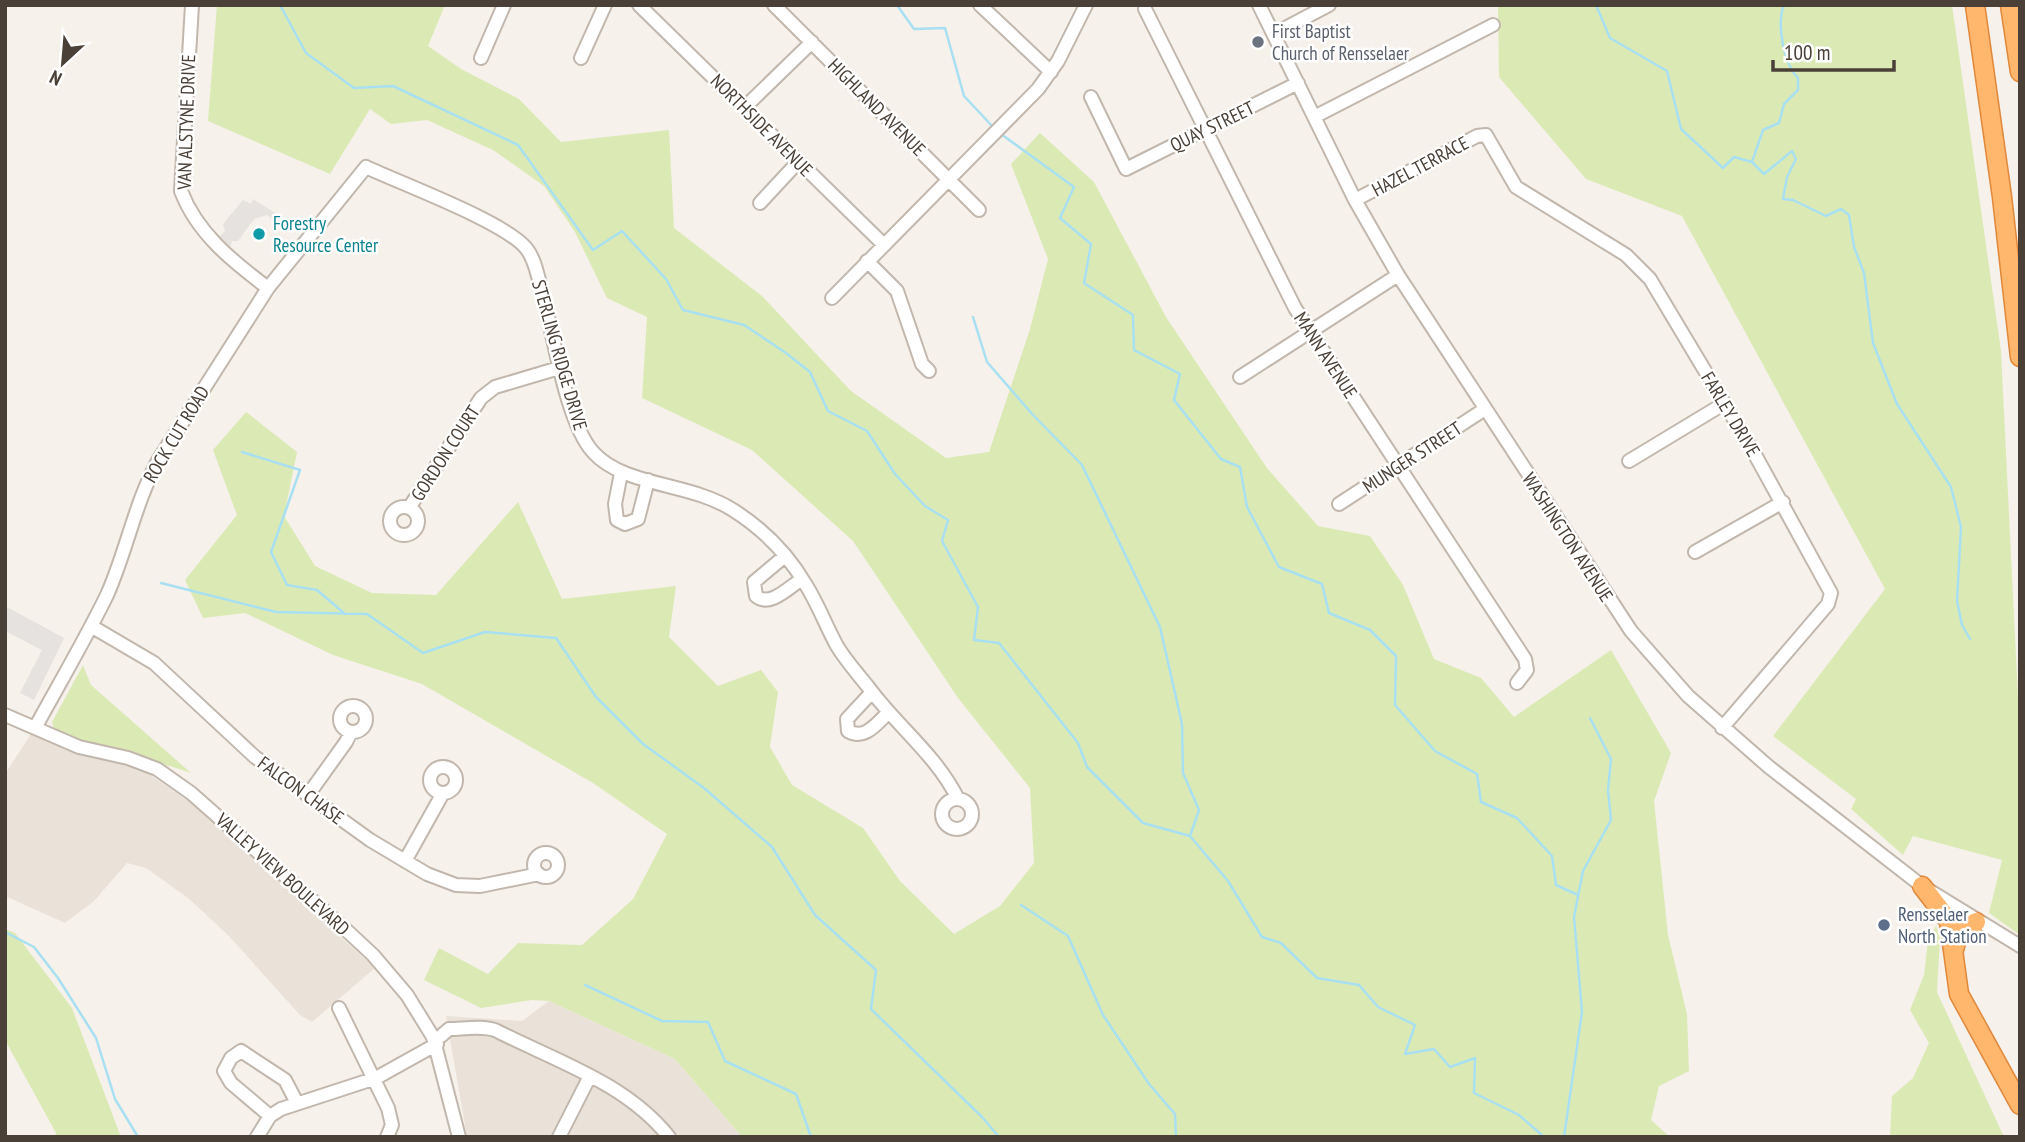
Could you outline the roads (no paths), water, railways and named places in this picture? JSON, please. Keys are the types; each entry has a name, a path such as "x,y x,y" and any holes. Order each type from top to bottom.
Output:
{"highway":[{"path":"1975,5 2003,197 2020,357"},
{"path":"2010,5 2020,72"},
{"path":"1922,886 1949,921 1955,981 1964,1006 2020,1105"},
{"path":"1952,957 1958,934 1976,922"}],"street":[{"name":"VAN ALSTYNE DRIVE","path":"192,5 181,191 189,211 211,239 268,288"},
{"path":"481,58 504,5"},
{"path":"581,58 605,5"},
{"name":"NORTHSIDE AVENUE","path":"639,5 884,245"},
{"name":"HIGHLAND AVENUE","path":"774,5 979,210"},
{"path":"832,298 948,179 1002,129 1051,72 1086,5"},
{"name":"WASHINGTON AVENUE","path":"1259,5 1355,201 1398,275 1631,631 1666,674 1722,728 1922,886 2017,945"},
{"path":"1274,34 1329,5"},
{"path":"982,6 1051,72"},
{"name":"MANN AVENUE","path":"1144,9 1310,332 1525,659 1527,670 1517,683"},
{"path":"1314,117 1493,25"},
{"path":"745,107 812,42"},
{"name":"QUAY STREET","path":"1091,97 1126,169 1298,83"},
{"name":"HAZEL TERRACE","path":"1355,201 1477,136 1486,135"},
{"name":"FARLEY DRIVE","path":"1486,135 1516,187 1638,266 1650,279 1783,502 1831,593 1831,598 1722,728"},
{"path":"760,203 798,162"},
{"name":"ROCK CUT ROAD","path":"35,728 91,626 131,534 143,489 268,288 366,167"},
{"name":"STERLING RIDGE DRIVE","path":"366,167 494,226 526,248 533,261 549,315 559,368 581,434 598,457 621,473 703,493 766,534 802,579 838,646 872,692 936,762 958,799"},
{"path":"867,261 897,291 922,364 929,371"},
{"path":"1240,377 1398,275"},
{"name":"GORDON COURT","path":"409,508 481,398 495,387 559,368"},
{"path":"1629,461 1725,403"},
{"name":"MUNGER STREET","path":"1339,504 1485,409"},
{"path":"621,473 614,512 617,520 625,524 638,519 648,480"},
{"path":"1695,552 1783,502"},
{"path":"785,556 754,582 756,596 766,602 802,579"},
{"name":"FALCON CHASE","path":"91,626 154,663 256,757 405,861 456,886 480,886 539,874"},
{"path":"872,692 852,710 847,719 848,731 857,735 866,733 889,712"},
{"name":"VALLEY VIEW BOULEVARD","path":"5,715 79,747 128,758 157,769 191,793 373,955 407,995 437,1039 459,1137"},
{"path":"308,795 351,732"},
{"path":"405,861 443,793"},
{"path":"339,1008 376,1078 392,1125 385,1136"},
{"path":"257,1137 270,1116 297,1103 376,1078 437,1039 502,1037 613,1087 656,1120 669,1137"},
{"path":"270,1116 231,1083 224,1071 231,1058 241,1051 285,1080 297,1103"},
{"path":"559,1137 590,1076"}],"waterway":[{"path":"280,5 306,53 354,88 393,86 518,145 593,250 622,231 666,279 683,310 744,325 810,372 828,411 867,431 895,474 925,506 948,520 942,541 978,607 974,640 999,643 1078,743 1087,767 1143,823 1190,836 1228,881 1262,937 1281,943 1317,978 1359,985 1378,1007 1415,1025 1405,1054 1434,1049 1450,1067 1475,1058 1474,1093 1519,1115 1544,1137"},
{"path":"897,5 914,29 945,28 964,96 993,127"},
{"path":"1596,5 1610,38 1667,71 1681,129 1723,168 1734,157 1752,162"},
{"path":"1784,5 1781,33 1785,54 1798,78 1798,90 1784,104 1779,123 1763,130 1752,162 1764,174 1792,151 1796,159 1787,177 1783,199 1793,200 1826,216 1841,209 1849,215 1854,247 1864,273 1873,343 1897,404 1951,487 1961,527 1957,601 1962,625 1970,639"},
{"path":"1001,134 1074,187 1060,218 1091,244 1084,283 1133,315 1134,350 1180,374 1174,400 1221,459 1240,467 1247,507 1279,567 1322,584 1329,613 1370,630 1396,656 1395,705 1435,751 1477,774 1481,802 1517,818 1552,856 1556,885 1578,895"},
{"path":"973,317 987,362 1033,415 1082,465 1160,627 1182,724 1183,773 1199,810 1190,836"},
{"path":"242,452 300,470 271,552 287,585 317,590 345,614"},
{"path":"161,583 276,612 367,614 423,653 485,632 556,638 596,697 643,744 704,788 772,847 815,915 876,970 871,1009 982,1117 999,1137"},
{"path":"1564,1137 1582,1012 1574,917 1583,871 1611,820 1608,790 1611,759 1590,718"},
{"path":"1021,905 1068,936 1103,1015 1149,1084 1175,1114 1176,1137"},
{"path":"5,932 34,947 58,978 96,1038 115,1099 138,1137"},
{"path":"585,985 662,1021 708,1022 725,1061 796,1094 811,1137"}],"place":[{"name":"First Baptist Church of Rensselaer","path":"1258,42"},
{"name":"Forestry Resource Center","path":"259,234"},
{"name":"Rensselaer North Station","path":"1884,925"}]}
